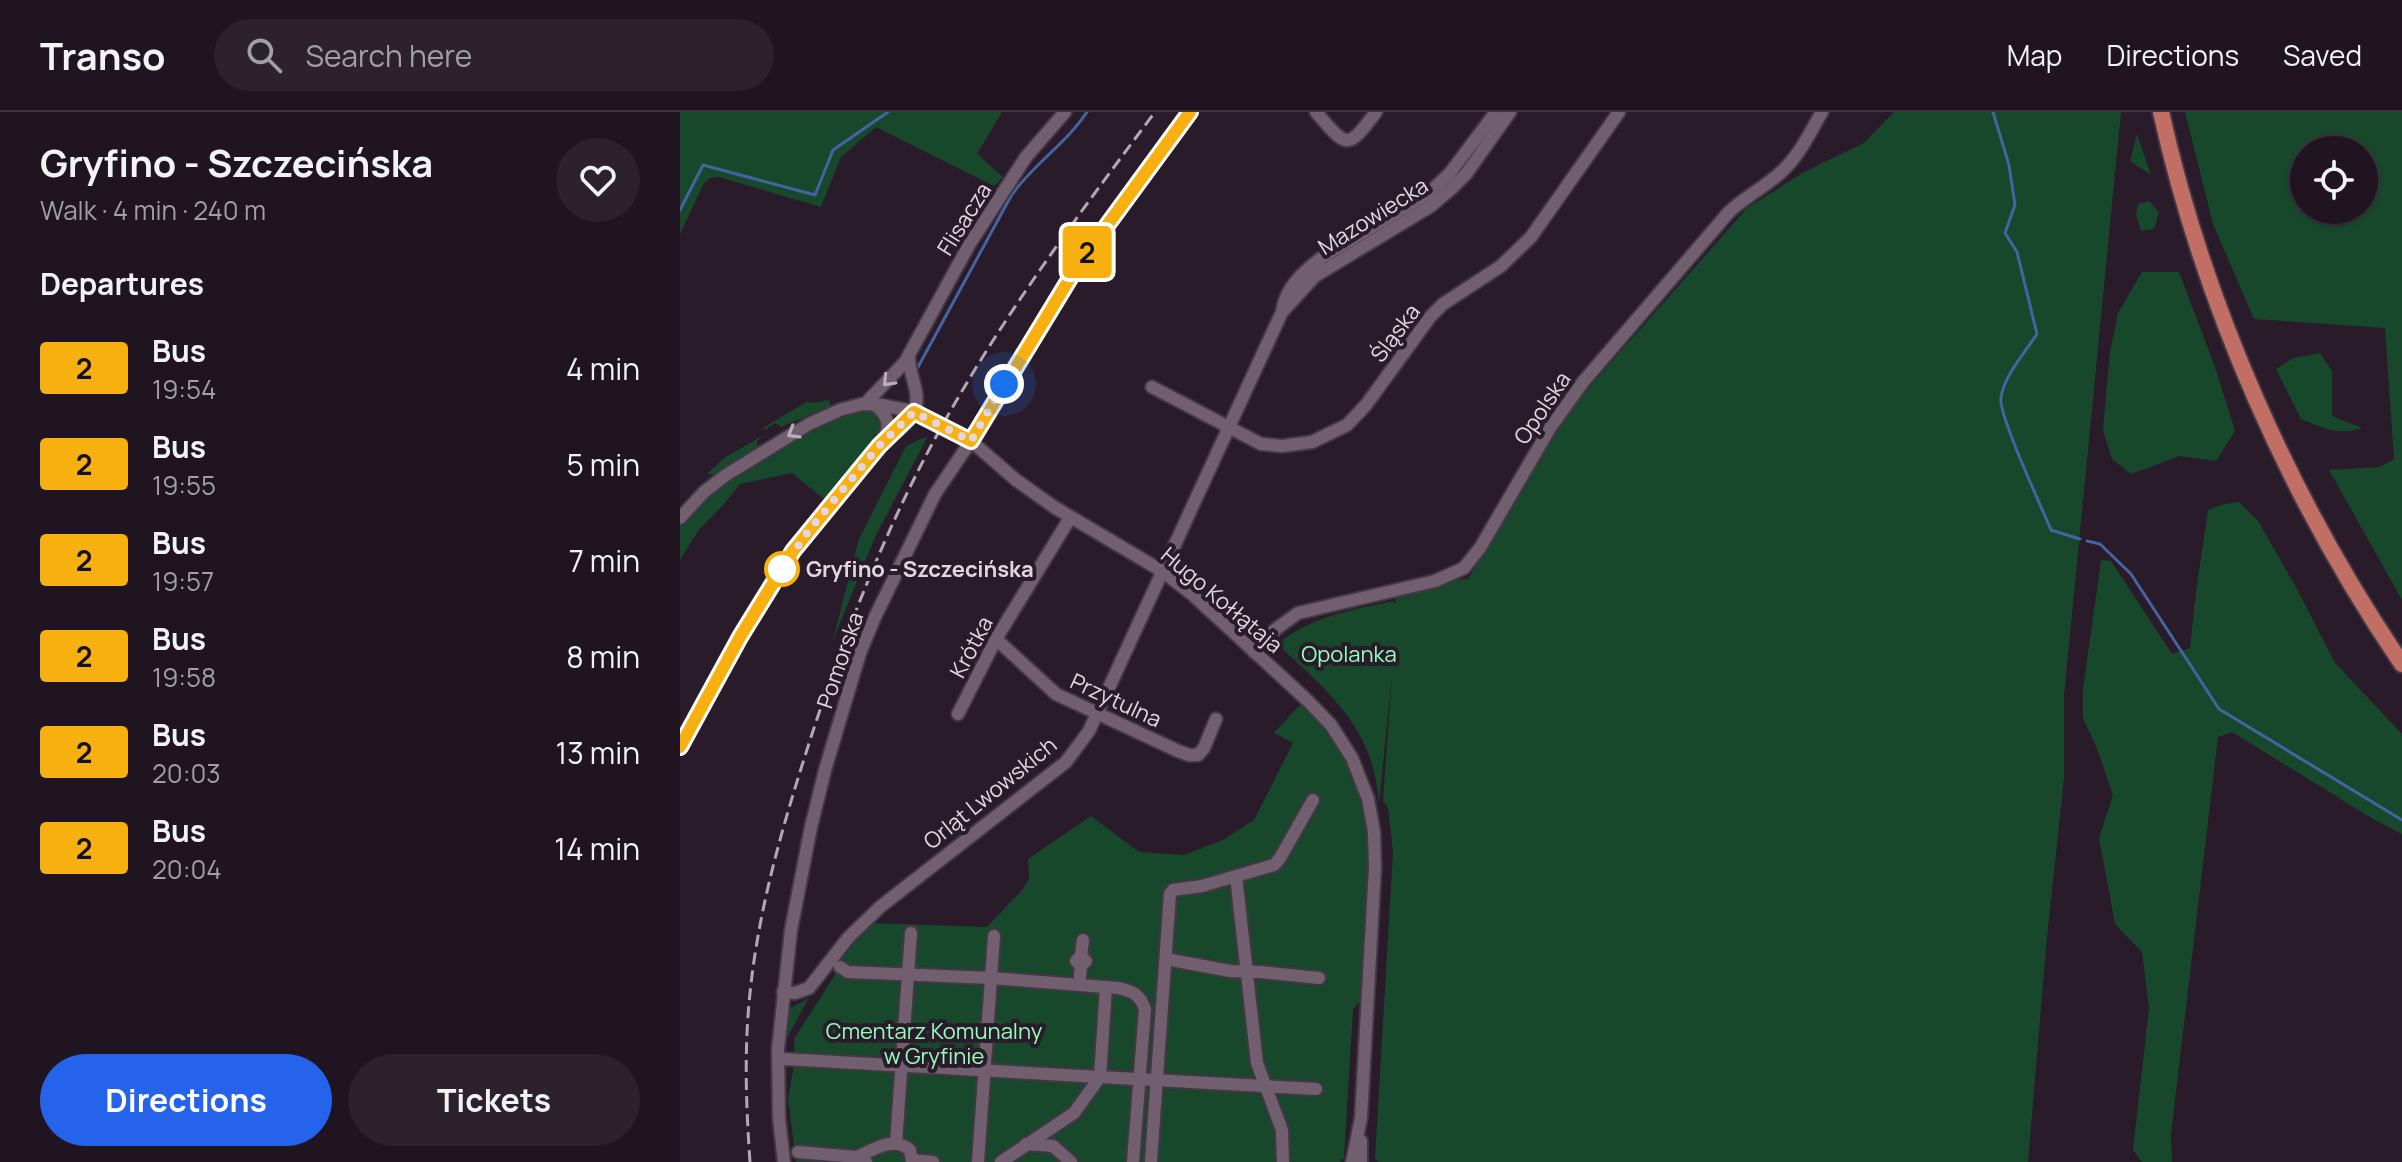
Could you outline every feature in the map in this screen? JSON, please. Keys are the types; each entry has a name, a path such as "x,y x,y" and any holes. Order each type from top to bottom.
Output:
{"main road":[{"path":"2161,112 2207,271 2264,416 2350,581 2402,664"}],"street":[{"name":"Flisacza","path":"869,404 909,356 969,245 1026,157 1065,112"},
{"name":"Pomorska","path":"784,1162 778,1071 791,930 825,770 860,653 935,494 971,441 1078,265 1190,112"},
{"path":"1316,112 1342,140 1349,141 1355,139 1376,112"},
{"name":"Mazowiecka","path":"1162,571 1282,312 1287,295 1308,267 1429,193 1450,173 1496,112"},
{"name":"Mazowiecka","path":"1282,312 1315,276 1431,206 1451,189 1466,174 1510,112"},
{"name":"Śląska","path":"1152,387 1261,444 1282,446 1312,442 1347,425 1366,405 1435,312 1501,266 1531,237 1619,112"},
{"name":"Opolska","path":"1254,652 1276,629 1298,613 1435,581 1464,568 1480,548 1550,428 1583,382 1729,212 1787,167 1822,112"},
{"path":"680,747 778,575 810,529 879,446 914,412 916,386 909,356"},
{"path":"680,518 719,480 824,416 869,404 914,412"},
{"path":"869,404 884,414 888,425 879,446"},
{"name":"Hugo Kołłątaja","path":"914,412 971,441 1016,480 1070,518 1162,571 1193,595 1331,725 1352,758 1368,799 1374,832 1375,867 1359,1134 1361,1162"},
{"name":"Krótka","path":"958,714 996,639 1070,518"},
{"name":"Orląt Lwowskich","path":"783,992 795,993 809,988 848,938 880,907 1066,762 1089,731 1162,571"},
{"name":"Przytulna","path":"996,639 1046,686 1067,700 1189,755 1198,755 1204,748 1216,719"},
{"path":"1154,1162 1156,1081 1170,894 1173,890 1202,886 1274,865 1313,800"},
{"path":"1236,876 1257,1063 1282,1130 1283,1162"},
{"path":"877,1162 877,1153 889,1144 902,1064 911,933"},
{"path":"978,1162 994,936"},
{"path":"1079,985 1083,940"},
{"path":"1166,959 1230,971 1319,978"},
{"path":"840,967 848,972 991,978 1106,987 1137,994 1145,1009 1133,1162"},
{"path":"1001,1162 1074,1113 1100,1077 1106,987"},
{"path":"784,1059 1316,1089"},
{"name":"Hugo Kołłątaja","path":"1352,1162 1359,1134"},
{"path":"798,1152 862,1159 889,1144 903,1144 910,1150 912,1161 933,1162"},
{"path":"1026,1144 1053,1146 1071,1162"}],"green space":[{"path":"680,112 1002,112 977,154 1003,177 994,186 876,127 841,157 821,207 719,177 710,178 704,183 680,234"},
{"name":"Opolanka","path":"1894,112 2121,112 2064,696 2064,778 2028,1162 1380,1162 1375,1159 1393,852 1388,808 1383,800 1392,675 1379,804 1375,777 1359,733 1331,696 1277,644 1304,627 1333,615 1394,601 1395,605 1396,598 1468,579 1583,394 1747,208 1804,172 1864,143"},
{"path":"2185,112 2402,112 2402,600 2329,470 2380,467 2394,459 2385,328 2254,319 2213,224"},
{"path":"2137,134 2151,175 2130,161"},
{"path":"2149,201 2159,212 2154,229 2141,231 2136,215 2138,204"},
{"path":"2142,272 2179,272 2235,431 2216,461 2180,456 2131,474 2112,459 2103,430 2110,352 2118,313"},
{"path":"2320,353 2332,371 2332,416 2362,428 2338,431 2301,419 2276,369 2293,358"},
{"path":"829,400 831,406 781,427 776,423 763,428 808,401"},
{"path":"869,409 879,414 884,428 825,500 792,473 740,484 698,531 680,560 680,525 721,484 794,438 847,415 846,412"},
{"path":"764,435 756,442 758,445 761,443 744,458 717,475 707,474 724,458"},
{"path":"928,436 875,537 832,643 859,539 906,446"},
{"path":"2239,502 2258,521 2335,663 2402,734 2402,834 2232,732 2218,737 2171,1134 2172,1162 2142,1162 2133,1150 2149,1008 2142,952 2115,924 2099,838 2113,795 2083,718 2083,689 2101,560 2111,561 2172,654 2190,648 2208,510"},
{"name":"Cmentarz Komunalny w Gryfinie","path":"1303,704 1344,758 1364,814 1368,845 1368,907 1362,999 1353,1009 1344,1158 1339,1162 796,1162 788,1099 795,1059 794,1039 840,967 841,955 872,923 987,927 1023,889 1029,879 1028,859 1091,816 1139,852 1184,855 1223,840 1254,820 1293,743 1274,733"},
{"path":"809,998 788,1036 786,1039 790,1008"}],"waterway":[{"path":"680,210 703,165 815,195 833,150 888,112"},
{"path":"917,369 1011,196 1087,112"},
{"path":"1993,112 2009,165 2015,205 2005,233 2017,252 2037,334 2006,382 2001,398 2002,407 2051,530 2080,539"},
{"path":"2087,541 2100,544 2131,574 2219,709 2402,820"}],"railway":[{"path":"750,1162 747,1035 760,927 792,797 856,612 907,493 970,377 1046,261 1155,112"}],"bus line":[{"name":"2","path":"680,747 781,569 879,446 914,412 971,441 1078,265 1190,112"}],"place":[{"name":"Gryfino - Szczecińska","path":"782,569"}],"route":[{"path":"782,569 810,529 879,446 914,412 971,441 1004,384"}]}
